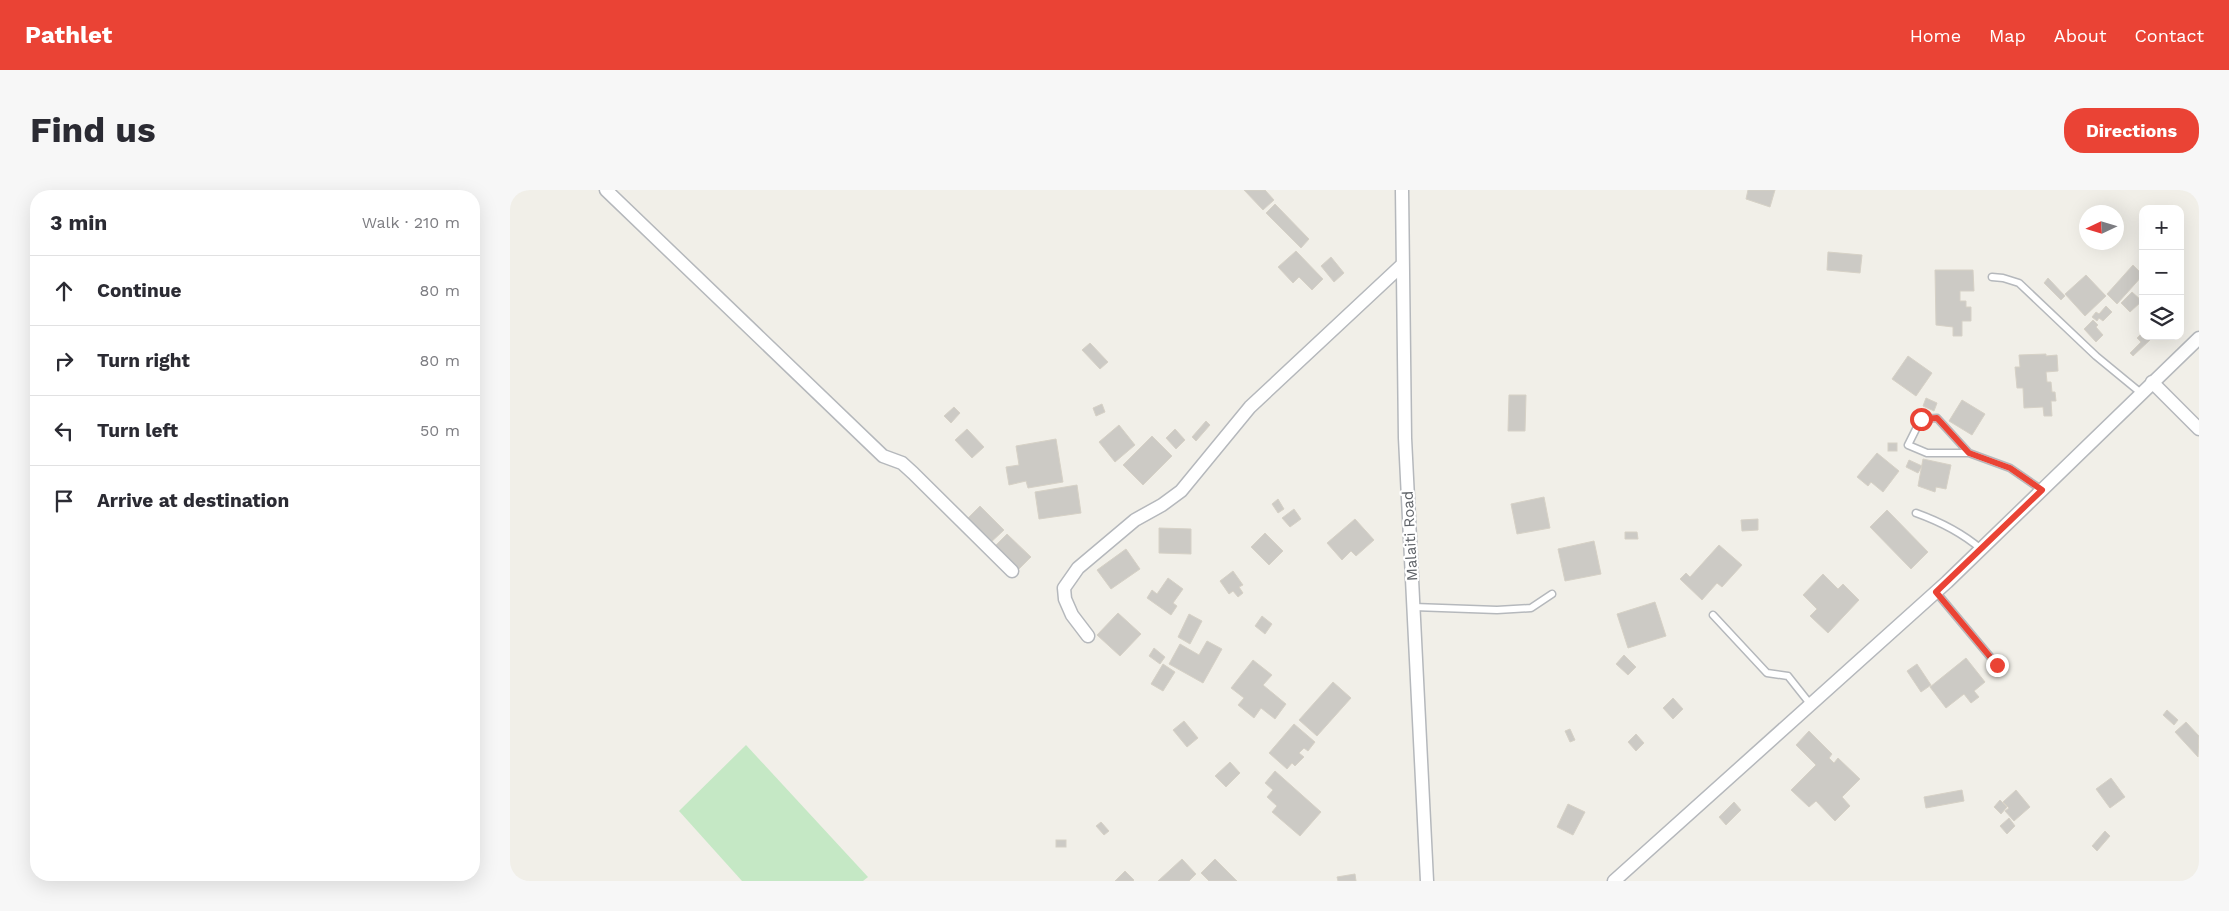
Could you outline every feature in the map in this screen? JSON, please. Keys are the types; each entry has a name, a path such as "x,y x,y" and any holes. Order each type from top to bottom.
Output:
{"street":[{"path":"606,190 883,456 902,463 1012,571"},
{"name":"Malaiti Road","path":"1402,190 1405,438 1427,881"},
{"path":"1088,636 1072,615 1065,599 1064,588 1078,568 1135,520 1162,505 1181,491 1250,407 1320,339 1402,265"},
{"path":"1614,881 1936,592 2199,338"},
{"path":"2152,382 2199,429"}],"lane":[{"path":"1992,277 2003,278 2019,284 2096,356 2141,393"},
{"path":"1969,453 1937,418 1921,419 1908,445 1927,453 1969,453 2010,468 2042,490"},
{"path":"1916,513 1964,534 1981,549"},
{"path":"1936,592 1997,665"},
{"path":"1414,607 1497,610 1531,608 1552,594"},
{"path":"1713,615 1766,673 1788,676 1811,704"}],"green space":[{"path":"746,745 868,877 863,881 742,881 679,811"}],"building":[{"path":"1244,190 1265,190 1274,200 1263,210"},
{"path":"1748,190 1775,190 1770,207 1746,199"},
{"path":"1275,204 1309,239 1301,248 1266,213"},
{"path":"1296,251 1323,279 1312,290 1299,277 1293,283 1278,267"},
{"path":"1828,252 1862,255 1860,273 1827,270"},
{"path":"1331,257 1344,273 1334,282 1321,266"},
{"path":"2133,265 2139,271 2139,279 2117,304 2107,294"},
{"path":"1935,270 1973,270 1974,291 1960,291 1960,301 1966,301 1966,307 1971,307 1971,321 1962,321 1962,336 1953,336 1953,327 1936,325"},
{"path":"2086,275 2106,296 2085,316 2065,294"},
{"path":"2048,278 2065,296 2061,300 2044,283"},
{"path":"2132,292 2139,298 2139,304 2130,312 2121,303"},
{"path":"2106,306 2112,312 2103,321 2099,318 2097,321 2092,317 2096,312 2099,314"},
{"path":"2093,320 2103,335 2096,342 2084,329"},
{"path":"2139,340 2150,340 2133,356 2130,353 2141,342"},
{"path":"1090,343 1108,362 1100,369 1082,350"},
{"path":"2046,354 2046,356 2057,355 2058,371 2046,372 2047,382 2051,382 2052,392 2055,392 2056,401 2051,401 2052,416 2044,416 2043,407 2024,408 2023,388 2017,388 2015,367 2020,367 2019,355"},
{"path":"1908,356 1932,373 1916,396 1892,379"},
{"path":"1509,395 1526,395 1525,431 1508,431"},
{"path":"1926,398 1937,403 1934,411 1923,406"},
{"path":"1962,400 1985,414 1972,435 1949,421"},
{"path":"1102,404 1105,412 1096,416 1093,408"},
{"path":"954,407 960,413 951,423 944,416"},
{"path":"1206,421 1210,425 1196,441 1192,437"},
{"path":"1119,425 1135,445 1115,462 1099,442"},
{"path":"967,429 984,447 972,458 955,440"},
{"path":"1175,429 1185,440 1176,449 1166,438"},
{"path":"1152,436 1172,456 1143,485 1123,465"},
{"path":"1056,439 1063,482 1028,488 1026,481 1009,485 1006,467 1019,465 1016,446"},
{"path":"1888,443 1897,443 1897,451 1888,451"},
{"path":"1877,453 1899,471 1883,492 1871,482 1868,486 1857,477"},
{"path":"1923,459 1951,465 1946,489 1936,487 1935,492 1918,486"},
{"path":"1909,460 1922,466 1918,473 1906,467"},
{"path":"1077,485 1081,513 1039,519 1035,492"},
{"path":"1544,497 1550,528 1517,534 1511,504"},
{"path":"1278,499 1284,509 1278,513 1272,504"},
{"path":"980,506 1004,530 988,545 965,521"},
{"path":"1294,509 1301,519 1290,527 1282,518"},
{"path":"1887,510 1928,552 1911,569 1870,527"},
{"path":"1355,519 1374,540 1356,556 1351,551 1342,560 1327,543"},
{"path":"1758,519 1758,530 1742,531 1741,520"},
{"path":"1159,528 1191,529 1191,554 1159,553"},
{"path":"1625,532 1637,532 1638,539 1625,539"},
{"path":"1265,533 1283,551 1269,565 1251,547"},
{"path":"1007,534 1031,557 1015,573 992,549"},
{"path":"1594,541 1601,574 1565,581 1558,549"},
{"path":"1719,545 1742,565 1722,587 1717,583 1702,600 1680,579 1686,573 1690,577"},
{"path":"1126,549 1140,569 1111,589 1097,570"},
{"path":"1233,571 1243,585 1239,587 1243,593 1238,597 1233,591 1229,594 1220,581"},
{"path":"1823,574 1838,589 1843,584 1859,600 1828,633 1810,616 1817,609 1803,595"},
{"path":"1168,578 1183,589 1173,603 1177,606 1171,615 1147,598 1152,590 1157,594"},
{"path":"1655,602 1666,636 1628,648 1617,614"},
{"path":"1118,613 1141,634 1120,656 1097,635"},
{"path":"1189,614 1202,621 1190,644 1178,637"},
{"path":"1262,616 1272,624 1265,634 1255,626"},
{"path":"1207,641 1222,649 1203,683 1169,664 1180,644 1199,655"},
{"path":"1154,648 1165,657 1160,664 1149,656"},
{"path":"1624,655 1636,667 1628,675 1616,664"},
{"path":"1966,658 1985,682 1974,691 1979,697 1971,703 1964,694 1946,708 1930,687"},
{"path":"1253,660 1272,675 1263,685 1286,704 1275,719 1261,708 1254,718 1238,705 1244,698 1231,688"},
{"path":"1163,664 1175,672 1163,691 1151,684"},
{"path":"1917,664 1931,685 1921,692 1907,671"},
{"path":"1333,682 1351,698 1317,736 1299,720"},
{"path":"1673,698 1683,709 1673,719 1663,708"},
{"path":"2167,710 2178,720 2174,725 2163,715"},
{"path":"1184,721 1198,738 1187,747 1173,730"},
{"path":"2186,722 2199,736 2198,757 2175,732"},
{"path":"1294,724 1315,742 1308,751 1304,748 1299,753 1304,757 1295,766 1292,763 1287,769 1269,753"},
{"path":"1570,729 1575,740 1570,742 1565,731"},
{"path":"1809,731 1832,754 1829,758 1834,763 1838,758 1860,779 1842,797 1850,806 1835,821 1816,801 1809,807 1791,790 1816,765 1796,745"},
{"path":"1636,734 1644,743 1636,751 1628,742"},
{"path":"1230,762 1240,773 1226,787 1215,776"},
{"path":"1275,771 1321,812 1300,836 1272,812 1277,806 1267,797 1273,790 1265,783"},
{"path":"2111,778 2125,797 2110,808 2096,789"},
{"path":"1962,790 1964,801 1926,808 1924,797"},
{"path":"2016,790 2030,807 2014,821 2005,811 2009,808 2003,802"},
{"path":"2000,800 2007,807 2001,814 1994,807"},
{"path":"1734,802 1741,810 1726,825 1719,817"},
{"path":"1568,804 1585,812 1573,835 1557,827"},
{"path":"2009,818 2015,826 2007,834 2000,826"},
{"path":"1101,822 1109,831 1104,835 1096,826"},
{"path":"2105,831 2110,836 2097,851 2092,846"},
{"path":"1056,840 1066,840 1066,847 1056,847"},
{"path":"1182,859 1196,874 1189,881 1158,881"},
{"path":"1215,859 1237,881 1209,881 1201,873"},
{"path":"1125,871 1133,881 1115,881"},
{"path":"1355,874 1356,881 1338,881 1337,877"}],"route":[{"path":"1921,419 1937,418 1969,453 2010,468 2042,490 1936,592 1997,665"}]}
